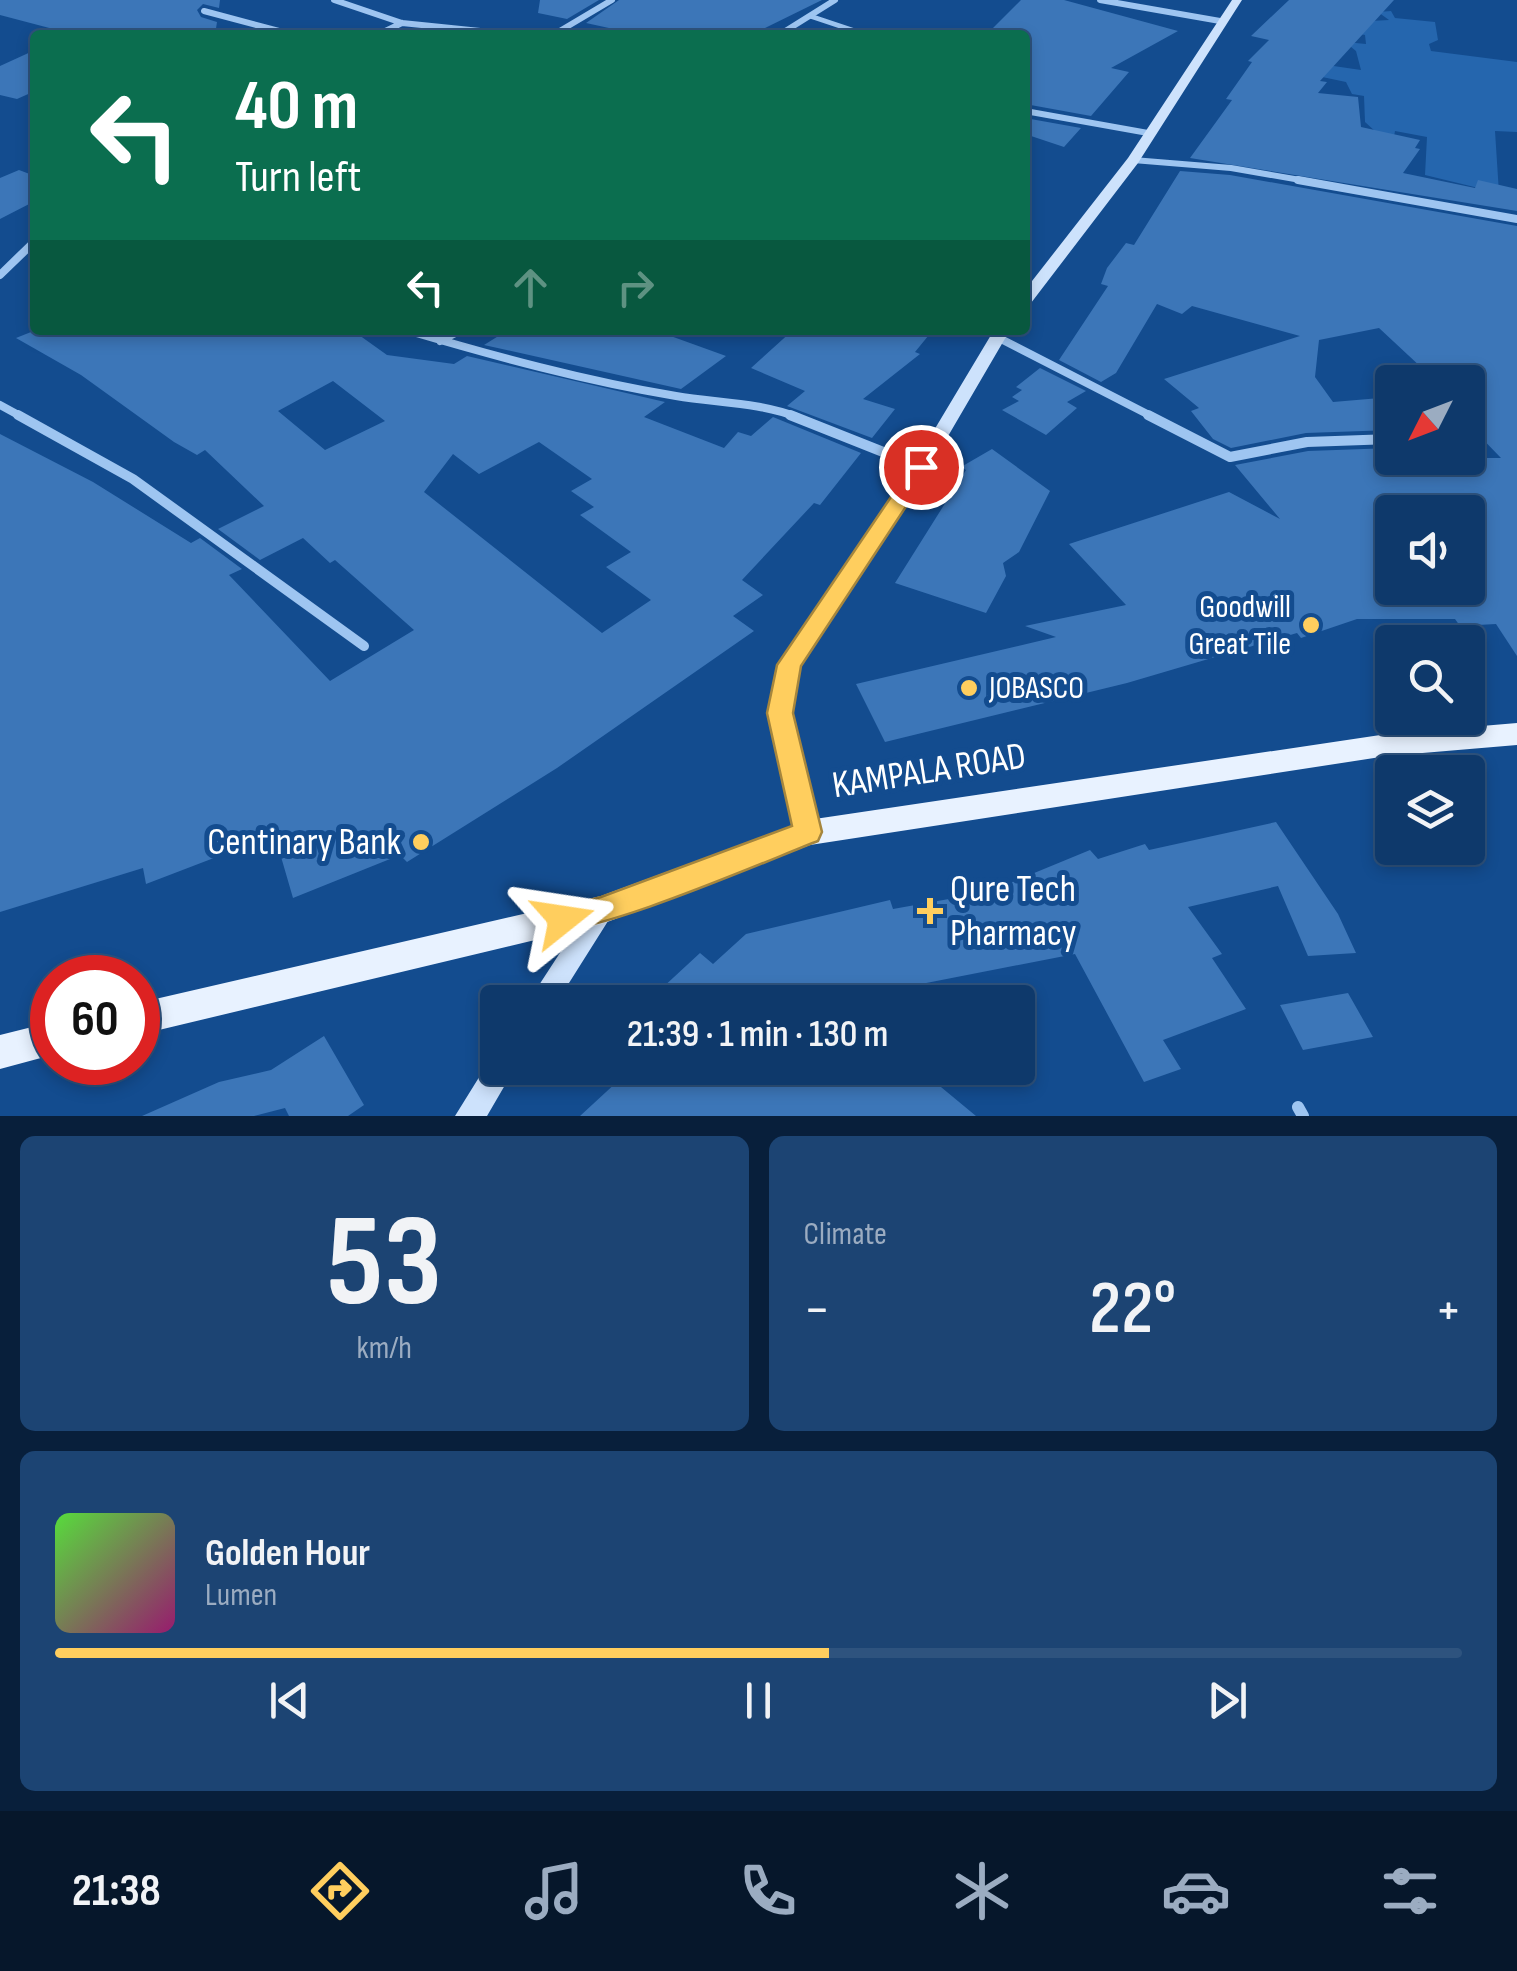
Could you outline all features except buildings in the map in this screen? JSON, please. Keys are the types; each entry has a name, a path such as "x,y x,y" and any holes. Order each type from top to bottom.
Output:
{"main road":[{"name":"KAMPALA ROAD","path":"160,1014 602,910 808,832 1387,745 1517,734"},
{"path":"0,1052 30,1045"}],"street":[{"path":"334,0 402,23 470,30"},
{"path":"562,30 612,0"},
{"path":"787,30 835,0"},
{"path":"1100,0 1220,21"},
{"path":"1030,293 1132,160 1237,0"},
{"path":"204,11 275,30"},
{"path":"388,30 402,23"},
{"path":"1030,112 1148,133"},
{"path":"1132,160 1232,168 1517,219"},
{"path":"0,275 30,247"},
{"path":"421,335 674,396 773,408 921,467"},
{"path":"440,341 451,335"},
{"path":"808,832 780,713 789,665 921,467 999,335"},
{"path":"1004,335 1230,457 1307,442 1375,440"},
{"path":"0,405 132,479 364,646"},
{"path":"553,985 602,910"},
{"path":"470,1116 490,1085"}],"lane":[{"path":"810,16 851,30"}],"shaded area":[{"path":"1391,11 1395,18 1435,22 1438,40 1429,44 1431,51 1517,62 1517,132 1495,131 1499,193 1425,175 1427,137 1395,131 1394,137 1376,132 1365,122 1364,96 1352,94 1346,82 1308,74 1313,63 1361,70 1356,51 1345,42 1366,44 1365,35 1355,33 1371,21 1389,20 1378,12"}],"place":[{"name":"Goodwill Great Tile","path":"1311,625"},
{"name":"JOBASCO","path":"969,688"},
{"name":"Centinary Bank","path":"421,842"},
{"name":"Qure Tech Pharmacy","path":"930,911"}],"route":[{"path":"563,919 602,910 808,832 780,713 789,665 921,467"}]}
